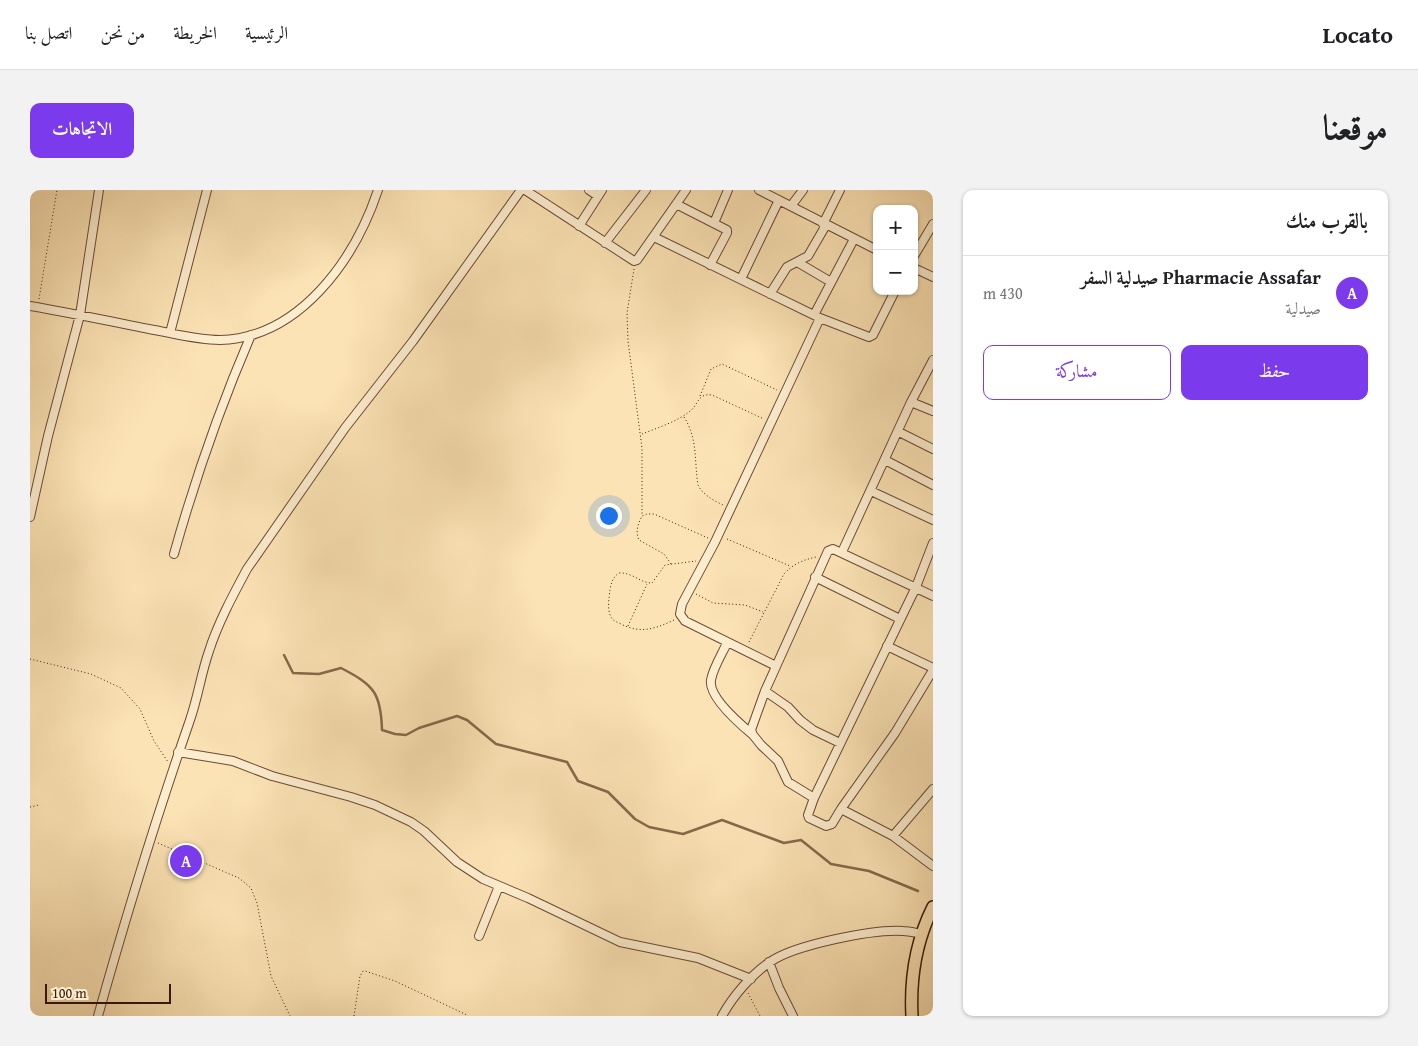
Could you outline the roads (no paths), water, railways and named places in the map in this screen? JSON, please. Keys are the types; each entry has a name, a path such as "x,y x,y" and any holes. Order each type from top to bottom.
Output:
{"main road":[{"path":"912,1016 913,975 922,934 933,907"}],"street":[{"path":"30,517 48,436 80,315 100,190"},
{"path":"170,333 207,190"},
{"path":"34,306 170,333 213,339 251,335 279,324 323,287 348,254 378,190"},
{"path":"98,1016 150,839 172,769 191,718 210,649 234,592 247,569 339,435 413,341 523,190 578,226 636,260 654,237 683,191"},
{"path":"578,226 600,193 590,190"},
{"path":"606,243 646,190"},
{"path":"714,223 728,190"},
{"path":"759,190 873,248"},
{"path":"791,206 803,190"},
{"path":"770,294 787,267 808,256 840,190"},
{"path":"741,279 779,200"},
{"path":"676,204 728,232 710,265"},
{"path":"918,250 933,224"},
{"path":"654,237 817,316 870,337 893,295"},
{"path":"776,666 685,621 680,614 682,604 717,539 784,394 831,282 854,239"},
{"path":"797,262 831,282"},
{"path":"918,270 933,277"},
{"path":"174,554 189,500 213,430 251,335"},
{"path":"842,552 912,402 929,374 933,360"},
{"path":"912,402 933,411"},
{"path":"899,432 933,449"},
{"path":"886,460 933,485"},
{"path":"871,491 933,520"},
{"path":"887,646 933,669 896,733 832,824 826,826 809,818 808,815 814,798 840,743 900,619 916,587 933,544"},
{"path":"753,735 751,730 765,691 828,551 833,549 842,552 933,596"},
{"path":"815,577 900,619"},
{"path":"728,643 711,678 714,693 742,726 778,762 788,782 814,798"},
{"path":"765,691 788,707 813,730 840,743"},
{"path":"178,752 233,761 272,776 375,805 417,826 468,870 482,879 550,908 620,942 698,958 751,979"},
{"path":"893,836 933,789"},
{"path":"841,809 893,836 933,866"},
{"path":"479,936 500,886"},
{"path":"722,1016 744,986 778,956 801,948 863,934 903,931 922,934"},
{"path":"769,962 793,1016"}],"waterway":[{"path":"284,655 293,673 319,674 341,668 368,685 374,692 380,707 382,730 406,735 419,728 457,716 467,720 496,744 567,762 578,781 608,792 635,819 649,827 683,834 722,820 784,843 801,840 831,864 869,871 918,891"}],"place":[{"name":"Pharmacie Assafar صيدلية السفر","path":"186,861"}]}
